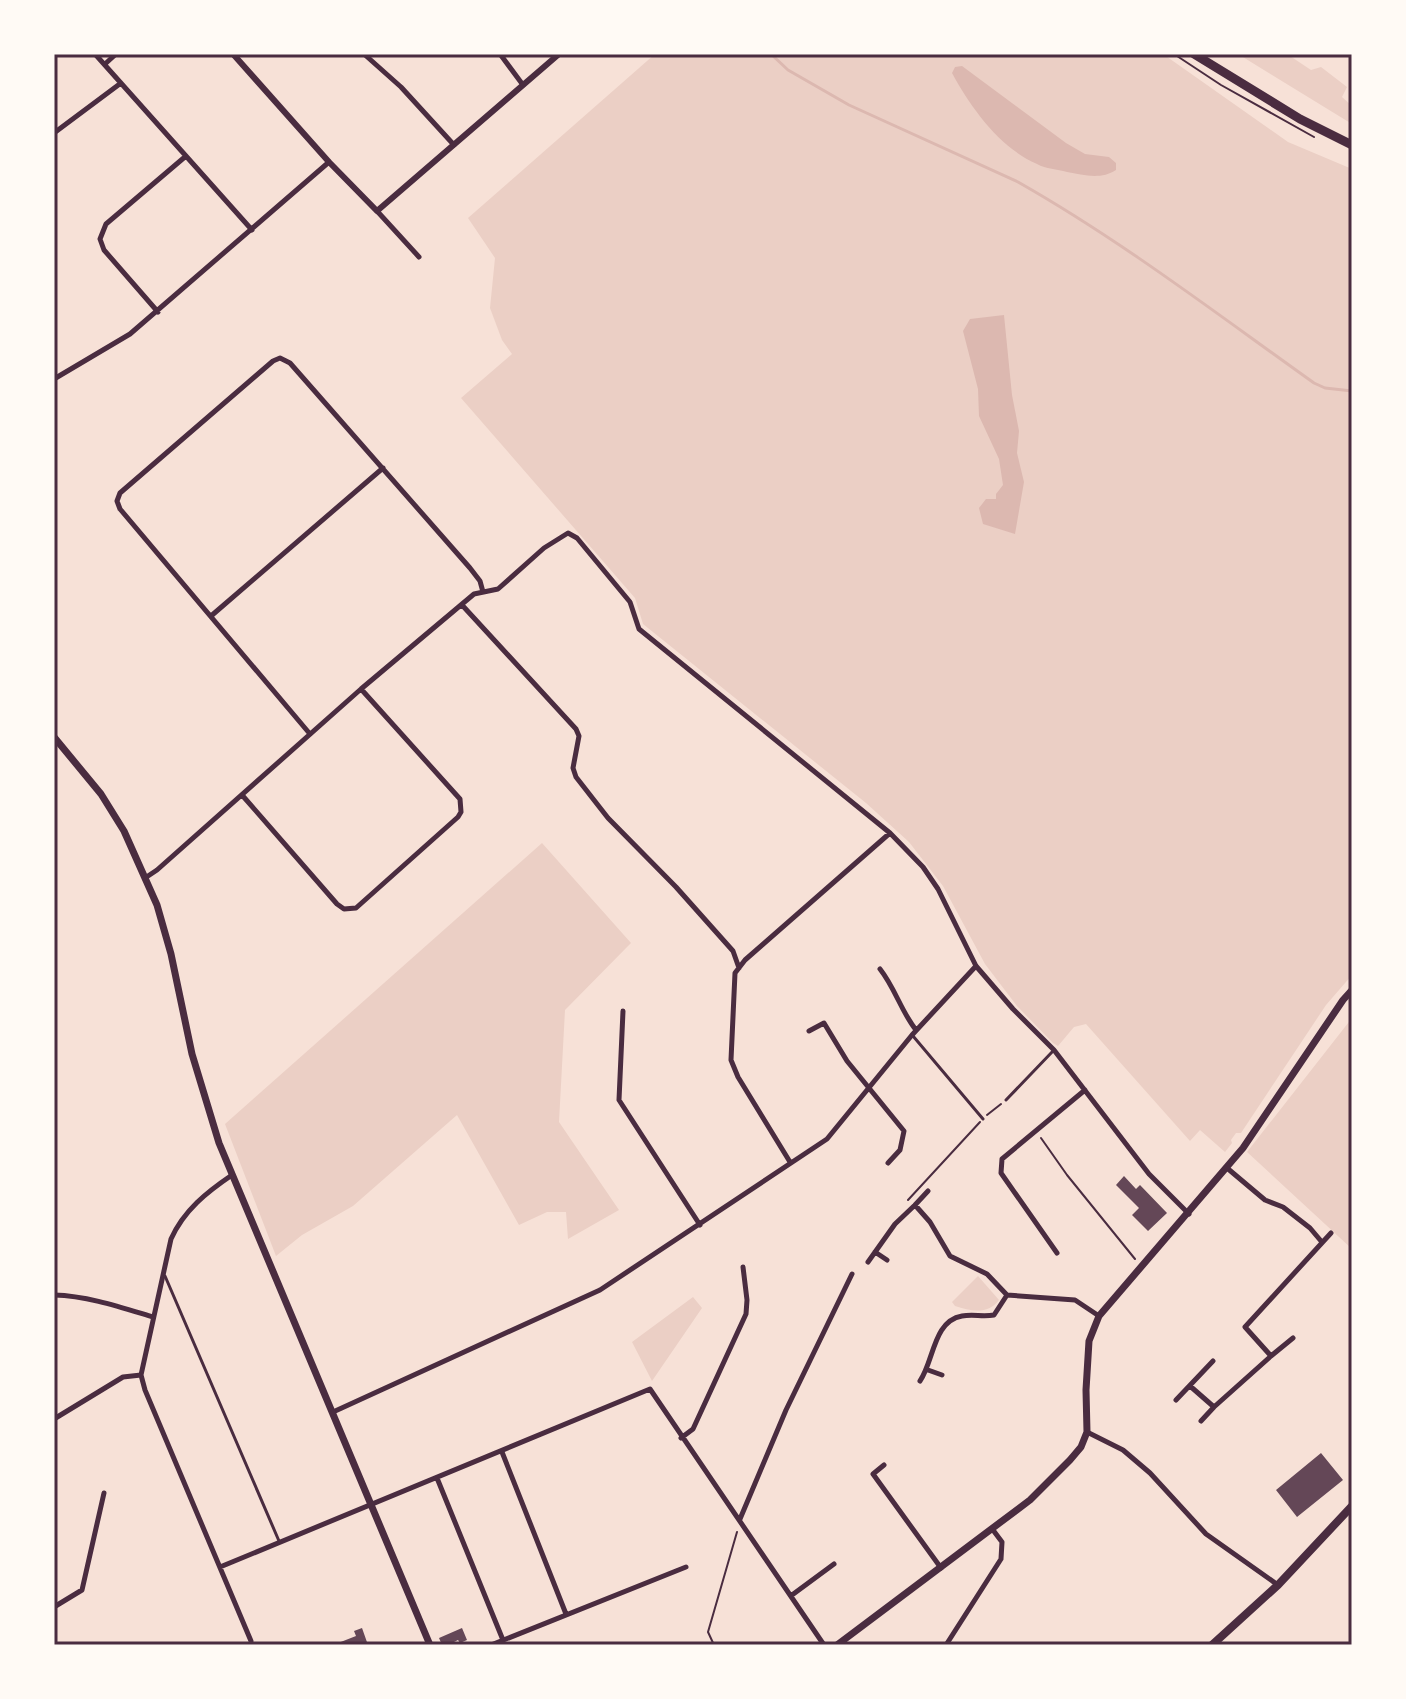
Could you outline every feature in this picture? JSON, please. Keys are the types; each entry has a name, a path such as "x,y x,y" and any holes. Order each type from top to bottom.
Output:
{"highway":[{"path":"1194,54 1300,119 1352,145"}],"main road":[{"path":"54,737 101,794 124,831 157,905 171,954 192,1054 219,1143 430,1645"},
{"path":"837,1645 993,1530 1051,1481 1081,1447 1087,1432 1089,1341 1099,1316 1227,1168 1352,990"},
{"path":"1212,1645 1278,1585 1352,1506"}],"street":[{"path":"95,54 252,230"},
{"path":"105,64 116,54"},
{"path":"233,54 419,257"},
{"path":"364,54 401,87 455,145"},
{"path":"500,54 524,86"},
{"path":"377,211 559,54"},
{"path":"54,133 121,83"},
{"path":"158,312 104,250 100,239 106,224 186,156"},
{"path":"54,379 130,334 158,312 329,162"},
{"path":"310,734 120,509 117,501 120,493 273,361 280,358 290,363 470,568 480,581 483,592"},
{"path":"211,616 383,468"},
{"path":"145,878 474,594 498,589 560,536 568,533 577,538 630,602 639,629 890,833 923,867 938,889 976,966 1054,1050 1149,1174 1189,1214"},
{"path":"462,605 576,729 579,736 573,768 576,777 608,818 733,951 739,968"},
{"path":"242,795 337,904 344,909 356,908 461,812 460,799 361,689"},
{"path":"790,1162 738,1077 731,1060 735,973 890,833"},
{"path":"333,1412 600,1290 827,1139 914,1032 976,966"},
{"path":"880,969 892,984 914,1032"},
{"path":"623,1011 619,1100 700,1225"},
{"path":"809,1031 824,1023 847,1061 904,1131 900,1150 888,1163"},
{"path":"1057,1253 1001,1173 1002,1159 1085,1090"},
{"path":"1227,1168 1265,1200 1283,1207 1321,1241"},
{"path":"233,1175 205,1194 178,1223 171,1239 141,1375 251,1641"},
{"path":"868,1262 895,1224 928,1191"},
{"path":"915,1205 930,1222 950,1256 987,1274 1007,1295 1075,1300 1099,1316"},
{"path":"1271,1356 1245,1327 1331,1233"},
{"path":"875,1252 887,1260"},
{"path":"681,1438 693,1429 746,1314 743,1267"},
{"path":"740,1519 786,1410 852,1274"},
{"path":"54,1295 87,1298 153,1317"},
{"path":"920,1381 928,1370 940,1330 962,1316 994,1315 1007,1295"},
{"path":"1201,1421 1293,1338"},
{"path":"1176,1400 1213,1361"},
{"path":"928,1370 942,1375"},
{"path":"54,1419 123,1377 141,1375"},
{"path":"1190,1386 1214,1407"},
{"path":"220,1567 650,1389 824,1645"},
{"path":"1087,1432 1123,1450 1150,1473 1206,1534 1278,1585"},
{"path":"502,1452 566,1614"},
{"path":"884,1465 873,1474 941,1568"},
{"path":"437,1478 504,1642"},
{"path":"54,1607 82,1590 104,1493"},
{"path":"946,1645 1001,1559 1002,1542 993,1530"},
{"path":"792,1595 834,1564"},
{"path":"491,1645 686,1567"}],"lane":[{"path":"914,1032 983,1119"},
{"path":"1006,1100 1054,1050"},
{"path":"164,1274 279,1541"}],"path":[{"path":"1174,54 1270,114 1323,142"},
{"path":"1035,1130 1141,1267"},
{"path":"714,1645 708,1632 740,1519"}],"shaded area":[{"path":"655,54 1163,54 1288,142 1352,169 1352,975 1326,1005 1241,1133 1236,1133 1225,1152 1200,1130 1190,1141 1086,1024 1074,1027 1058,1046 1053,1043 1017,1006 985,964 943,886 909,842 866,803 643,624 635,598 461,398 512,354 502,340 490,308 495,258 468,218"},
{"path":"1238,54 1287,54 1311,70 1321,67 1347,87 1342,97 1352,106 1352,124"},
{"path":"962,66 1066,143 1085,154 1109,157 1116,163 1116,170 1098,176 1086,175 1044,167 1024,157 988,126 968,100 952,73 955,67"},
{"path":"1004,315 1019,431 1017,453 1024,482 1015,534 983,524 979,508 986,499 996,499 1003,485 999,459 979,416 978,389 963,331 970,319"},
{"path":"542,843 631,943 565,1010 559,1122 619,1210 568,1239 566,1212 547,1212 519,1225 457,1115 353,1206 302,1235 276,1256 225,1124"},
{"path":"1352,1018 1352,1249 1247,1152"},
{"path":"978,1276 999,1300 984,1310 955,1306 952,1302"},
{"path":"693,1297 702,1308 652,1381 632,1342"}],"building":[{"path":"1124,1176 1136,1189 1140,1185 1167,1213 1148,1231 1132,1215 1139,1208 1116,1185"},
{"path":"1321,1453 1343,1480 1297,1517 1276,1490"},
{"path":"362,1628 368,1645 333,1645 356,1636 354,1631"},
{"path":"462,1628 467,1640 460,1643 458,1640 454,1642 455,1645 442,1645 439,1638"}],"waterway":[{"path":"771,54 788,70 849,105 1018,182 1132,253 1314,383 1325,388 1352,391"}]}
